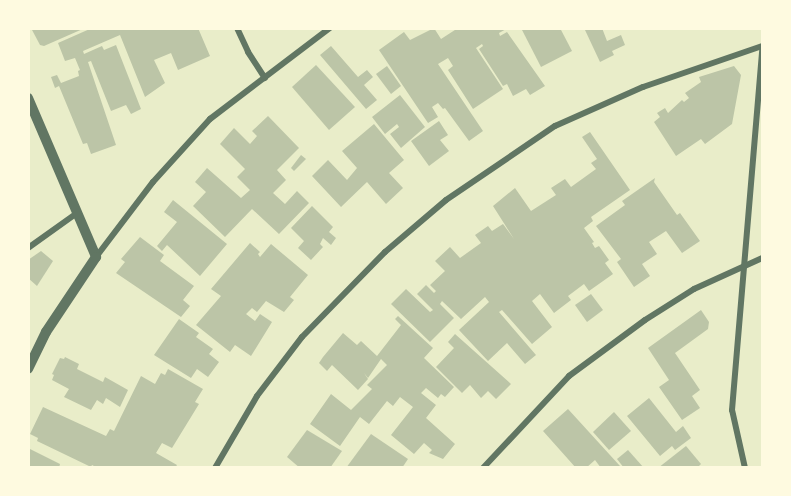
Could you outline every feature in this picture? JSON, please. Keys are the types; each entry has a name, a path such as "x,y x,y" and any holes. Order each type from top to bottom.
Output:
{"street":[{"path":"237,28 248,52 265,78"},
{"path":"28,369 46,332 96,257 153,182 210,119 330,28"},
{"path":"215,468 257,396 302,337 385,252 446,200 555,126 643,87 762,48 732,410 745,468"},
{"path":"28,98 96,257"},
{"path":"28,248 77,213"},
{"path":"483,468 569,376 645,320 684,295 762,258"}],"building":[{"path":"31,28 85,28 44,46 40,45"},
{"path":"92,28 198,28 210,56 178,70 171,53 154,60 165,83 145,97 120,35 83,51 84,54 102,46 104,50 116,45 141,109 131,114 126,105 111,111 91,61 88,62 116,145 91,154 87,143 83,144 59,86 55,88 51,77 57,75 61,83 79,76 78,71 80,70 75,58 65,61 58,43"},
{"path":"434,28 441,39 458,28 508,28 499,33 500,36 507,32 545,86 530,95 526,89 513,96 507,84 503,86 479,49 483,46 482,44 476,48 503,89 473,109 448,70 453,66 448,58 438,64 483,131 469,141 445,108 443,109 438,103 432,107 438,117 428,123 379,50 404,32 410,40"},
{"path":"521,28 560,28 572,51 541,67"},
{"path":"602,28 607,41 621,35 625,45 612,51 614,55 600,62 585,30"},
{"path":"331,46 358,77 367,70 373,77 364,85 377,100 366,109 320,55"},
{"path":"316,65 355,107 329,130 292,87"},
{"path":"387,66 401,86 391,94 376,74"},
{"path":"734,66 741,75 732,124 705,144 701,139 676,156 654,122 660,117 657,113 665,108 668,113 682,100 684,102 689,98 685,93 701,82 699,77"},
{"path":"400,95 425,127 401,148 390,134 399,127 397,124 385,134 372,117"},
{"path":"268,116 299,148 277,170 286,180 273,193 285,204 297,191 309,203 279,234 252,209 225,237 193,206 206,192 195,182 207,168 241,198 250,190 237,177 245,169 220,144 234,128 250,144 257,136 252,131"},
{"path":"439,121 448,135 440,140 449,151 429,166 411,141"},
{"path":"374,124 404,160 389,173 403,188 386,204 367,182 341,207 312,176 328,160 347,180 357,168 342,151"},
{"path":"590,132 630,190 591,217 593,221 584,228 594,242 592,243 595,248 599,246 609,260 605,263 613,274 589,291 584,284 568,296 571,300 554,313 540,294 532,301 552,327 532,344 502,310 499,312 536,355 525,364 507,343 488,361 459,330 489,302 485,297 461,319 442,301 440,304 454,318 430,342 391,304 406,289 430,312 433,310 417,294 426,285 434,293 436,291 430,285 445,271 435,261 450,247 460,258 481,243 475,235 488,226 492,231 503,224 514,239 493,206 515,188 531,211 556,195 551,188 565,179 571,187 596,169 591,163 597,159 582,137"},
{"path":"301,155 306,159 294,171 291,168"},
{"path":"655,178 654,182 677,215 680,213 700,241 682,253 666,231 649,242 657,254 642,264 650,276 634,287 617,262 621,259 596,226 625,205 622,201"},
{"path":"173,200 227,244 200,276 167,245 162,251 157,246 177,222 164,212"},
{"path":"312,206 333,227 329,232 336,238 331,245 323,238 320,244 323,247 311,260 298,248 304,241 291,228"},
{"path":"140,237 164,255 160,261 194,286 183,300 190,306 181,317 116,273 125,262 121,259"},
{"path":"250,243 260,252 258,254 260,257 271,244 308,275 290,297 294,300 284,312 266,301 257,312 252,308 246,314 255,321 260,314 272,322 251,356 235,345 230,352 196,325 221,296 211,289"},
{"path":"41,251 53,261 37,286 28,278 28,260"},
{"path":"591,294 603,310 587,322 575,305"},
{"path":"701,310 709,322 708,329 675,353 700,390 692,396 700,408 682,420 659,387 669,380 648,348"},
{"path":"398,316 433,348 424,358 454,387 445,397 441,394 438,398 426,388 421,393 436,405 426,418 455,444 443,459 429,453 432,450 424,443 414,454 391,435 413,407 400,397 393,406 387,401 369,424 360,417 340,446 310,424 331,394 351,410 372,389 367,385 387,365 381,359 368,378 364,373 368,379 358,390 332,365 327,371 319,363 323,357 343,333 357,345 361,341 377,356 401,325 395,319"},
{"path":"179,319 199,333 196,337 213,349 209,354 219,362 208,377 197,369 191,378 154,355"},
{"path":"455,334 511,384 496,399 488,391 481,398 470,385 462,393 436,367 454,348 448,342"},
{"path":"65,357 79,364 77,369 103,382 105,377 128,390 120,407 106,398 103,404 97,400 91,410 64,397 69,389 52,380 54,375 52,374 60,358"},
{"path":"168,369 203,389 195,402 199,404 172,448 162,443 156,453 177,465 175,468 98,468 92,465 91,467 37,441 38,438 30,434 43,407 106,436 110,429 114,431 141,376 155,384 161,373 165,375"},
{"path":"649,398 676,432 683,426 691,438 675,450 672,446 660,456 627,416"},
{"path":"568,409 620,466 618,468 601,468 595,460 586,468 576,468 543,431"},
{"path":"614,412 631,431 609,450 593,432"},
{"path":"307,430 342,451 330,468 300,468 287,457"},
{"path":"371,434 408,459 402,468 346,468"},
{"path":"686,446 701,464 697,468 658,468"},
{"path":"28,448 60,464 59,468 28,468"},
{"path":"628,450 644,468 624,468 617,459"}]}
